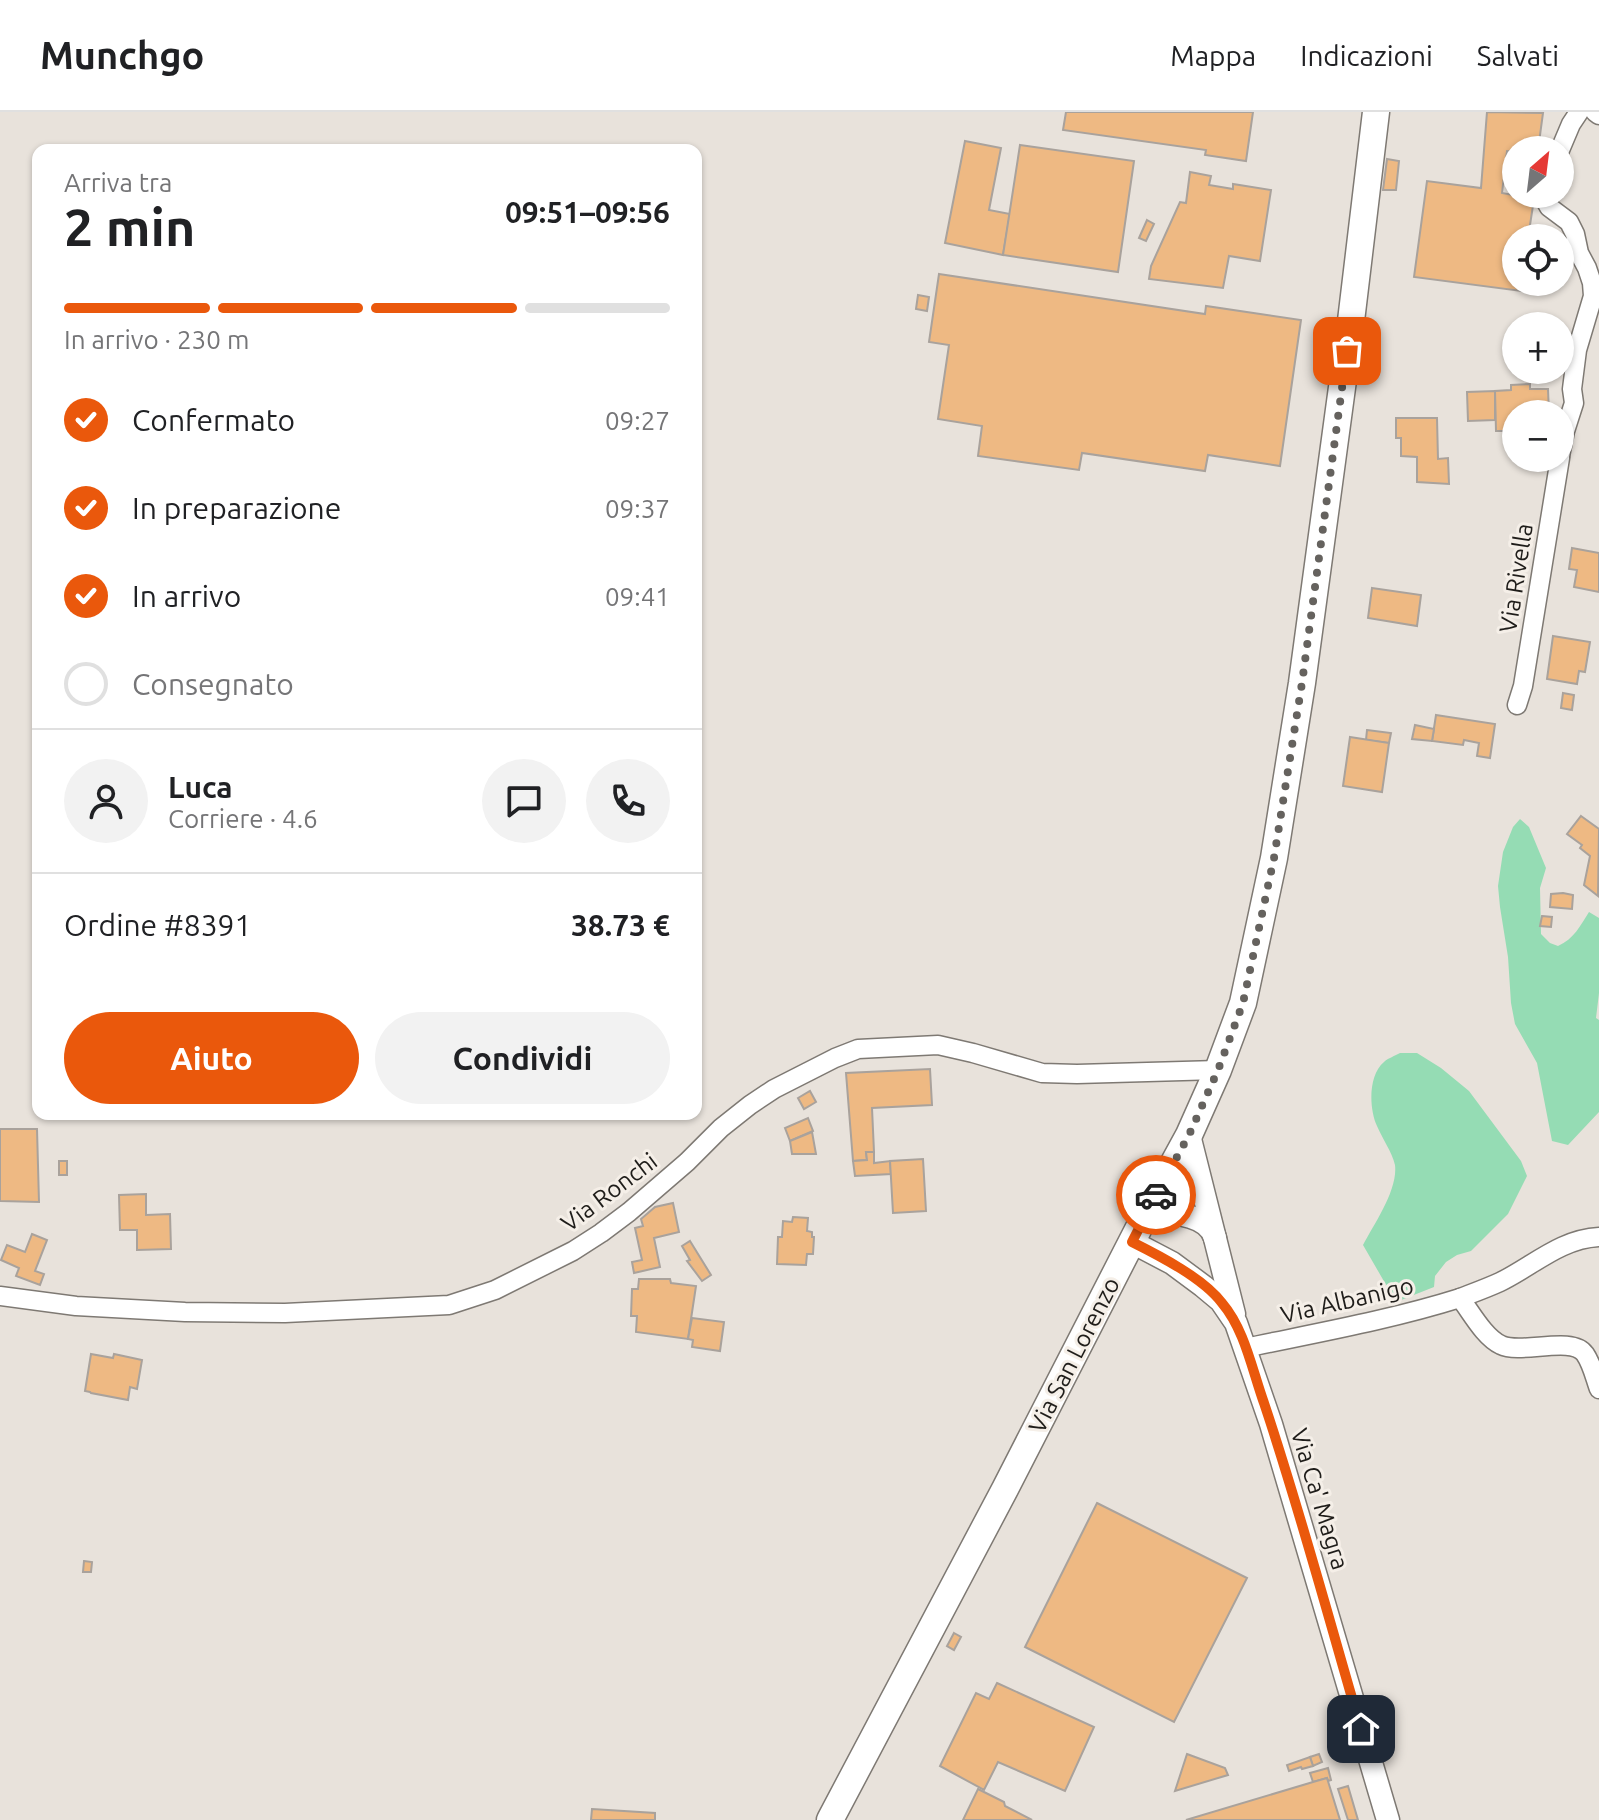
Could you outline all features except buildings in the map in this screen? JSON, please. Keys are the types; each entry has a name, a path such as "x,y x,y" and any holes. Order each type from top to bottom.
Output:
{"main road":[{"name":"Via San Lorenzo","path":"830,1820 1189,1135 1243,1003 1274,858 1302,683 1376,112"}],"street":[{"path":"1566,136 1579,112"},
{"name":"Via Rivella","path":"1550,208 1569,222 1592,283 1593,296 1577,350 1574,400"},
{"name":"Via Rivella","path":"1517,705 1523,686 1558,472"},
{"name":"Via Ronchi","path":"0,1296 76,1306 185,1312 285,1313 449,1305 495,1290 573,1251 629,1212 750,1105 774,1089 858,1049 938,1045 1042,1073 1218,1070"},
{"path":"1189,1135 1236,1323"},
{"path":"1147,1212 1172,1212 1194,1217 1213,1231 1219,1251"},
{"name":"Via Albanigo","path":"1245,1348 1460,1298 1501,1281 1565,1244 1599,1237"},
{"name":"Via Ca' Magra","path":"1132,1242 1172,1263 1203,1286 1221,1301 1236,1323 1271,1424 1388,1820"},
{"path":"1460,1298 1488,1334 1501,1345 1522,1348 1576,1347 1584,1353 1599,1389"}],"green space":[{"path":"1520,819 1529,827 1546,868 1540,888 1541,934 1558,946 1572,936 1589,912 1599,918 1596,1018 1599,1020 1599,1112 1568,1145 1552,1141 1537,1063 1515,1024 1511,1003 1498,886 1503,852 1513,827"},
{"path":"1400,1053 1417,1053 1469,1091 1521,1161 1527,1176 1508,1214 1471,1251 1446,1262 1435,1276 1434,1287 1396,1302 1363,1245 1384,1206 1395,1175 1394,1160 1374,1119 1371,1102 1373,1083 1379,1068"}],"way so far":[{"path":"1156,1195 1189,1135 1243,1003 1274,858 1302,683 1347,351"}],"route":[{"path":"1156,1195 1132,1242 1172,1263 1203,1286 1221,1301 1236,1323 1271,1424 1361,1729"}]}
